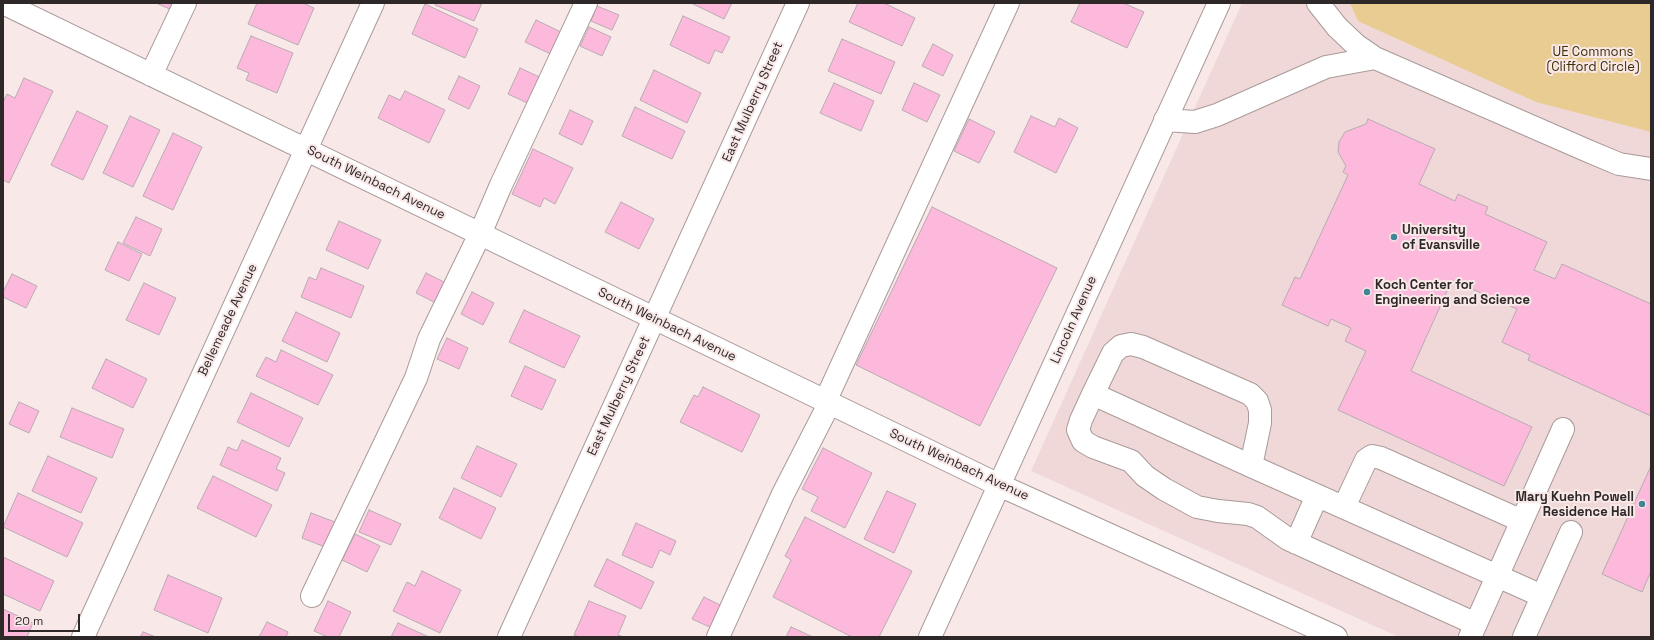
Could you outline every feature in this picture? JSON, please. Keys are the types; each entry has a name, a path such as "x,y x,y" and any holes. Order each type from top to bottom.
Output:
{"street":[{"name":"South Weinbach Avenue","path":"3,3 829,404 1000,485 1336,637"},
{"path":"151,75 186,3"},
{"name":"Bellemeade Avenue","path":"83,637 373,3"},
{"path":"312,596 416,378 429,339 480,234 501,185 586,3"},
{"name":"East Mulberry Street","path":"509,637 798,3"},
{"path":"718,637 783,494 829,404 829,393 1008,3"},
{"name":"Lincoln Avenue","path":"930,637 1219,3"},
{"path":"1318,3 1346,36 1375,58 1619,164 1651,169"},
{"path":"1165,120 1195,122 1217,115 1326,67 1375,58"},
{"path":"1251,466 1260,423 1260,410 1257,401 1250,394 1143,347 1131,344 1121,346 1113,353 1081,420 1078,430 1083,441 1093,447 1130,461 1145,476 1164,489 1197,507 1248,514 1257,517 1279,534 1296,543 1473,630 1563,429"},
{"path":"1093,394 1542,596"},
{"path":"1344,507 1366,460 1372,456 1381,458 1522,521"},
{"path":"1296,543 1318,496"},
{"path":"1524,637 1571,532"}],"shaded area":[{"name":"University of Evansville","path":"1242,3 1651,3 1651,637 1399,637 1031,471"}],"green space":[{"name":"UE Commons (Clifford Circle)","path":"1350,3 1651,3 1651,132 1536,102 1358,21"}],"building":[{"path":"156,3 178,3 174,11"},
{"path":"257,3 303,3 314,8 298,45 248,24"},
{"path":"436,3 482,3 474,21 435,5"},
{"path":"691,3 732,3 724,19"},
{"path":"858,3 884,3 915,18 902,46 849,22"},
{"path":"1080,3 1123,3 1144,12 1127,48 1071,22"},
{"path":"425,4 478,29 465,58 412,34"},
{"path":"597,6 619,15 612,30 591,21"},
{"path":"683,16 730,37 722,53 715,50 709,64 670,45"},
{"path":"536,20 565,34 555,56 525,42"},
{"path":"589,27 611,37 602,56 580,46"},
{"path":"251,36 293,53 277,93 246,80 249,73 237,68"},
{"path":"842,39 895,62 881,94 828,71"},
{"path":"933,44 953,55 943,76 922,66"},
{"path":"520,68 546,80 534,106 508,94"},
{"path":"654,70 701,93 687,123 640,100"},
{"path":"459,76 480,86 469,109 448,99"},
{"path":"24,78 53,91 9,183 3,180 3,102 7,94 15,98"},
{"path":"834,83 874,101 861,131 820,113"},
{"path":"914,83 940,95 927,122 902,110"},
{"path":"405,91 445,110 429,143 378,118 389,95 400,100"},
{"path":"635,107 685,131 672,159 622,136"},
{"path":"570,110 593,121 582,145 559,134"},
{"path":"77,111 108,126 83,180 51,165"},
{"path":"130,116 160,130 133,187 103,173"},
{"path":"1031,116 1055,127 1059,118 1078,128 1056,173 1014,152"},
{"path":"969,119 995,132 979,163 954,151"},
{"name":"Koch Center for Engineering and Science","path":"1368,119 1435,149 1419,184 1455,201 1458,194 1488,207 1485,214 1547,242 1534,270 1555,279 1562,264 1651,304 1651,416 1528,360 1530,355 1502,342 1517,309 1452,280 1411,371 1532,427 1504,486 1338,410 1366,351 1345,341 1351,328 1331,319 1328,326 1282,305 1295,277 1300,279 1348,175 1343,172 1346,166 1338,152 1339,142 1345,132 1366,124"},
{"path":"173,133 202,147 173,210 143,196"},
{"path":"533,149 573,168 555,204 544,198 540,207 512,194"},
{"path":"621,202 654,219 639,249 605,232"},
{"path":"932,207 1057,268 980,426 856,365"},
{"path":"136,217 162,229 150,256 123,243"},
{"path":"339,221 381,240 368,269 326,250"},
{"path":"118,242 142,254 129,281 105,270"},
{"path":"321,268 364,286 351,318 301,297 309,277 316,280"},
{"path":"426,273 446,283 436,303 416,293"},
{"path":"12,274 37,286 26,308 3,297 3,292"},
{"path":"144,283 176,298 159,335 126,320"},
{"path":"472,292 494,303 483,325 461,314"},
{"path":"524,310 580,336 564,368 509,342"},
{"path":"296,312 340,333 327,362 282,341"},
{"path":"447,338 468,348 459,369 437,359"},
{"path":"281,350 333,375 318,405 256,376 266,357 276,362"},
{"path":"106,359 147,379 133,408 92,388"},
{"path":"525,366 556,380 542,410 511,396"},
{"path":"703,387 760,415 742,452 680,422 694,395 698,397"},
{"path":"251,393 303,418 289,447 237,422"},
{"path":"19,402 39,411 29,433 9,424"},
{"path":"72,408 124,429 112,458 60,437"},
{"path":"242,440 281,458 276,469 285,473 277,491 220,465 228,447 237,451"},
{"path":"477,446 517,464 501,497 461,478"},
{"path":"823,448 872,473 845,528 811,511 818,497 802,489"},
{"path":"48,456 97,478 81,513 32,491"},
{"name":"Mary Kuehn Powell Residence Hall","path":"1651,466 1651,571 1642,592 1602,574"},
{"path":"213,476 272,505 256,537 197,508"},
{"path":"454,488 496,508 481,539 439,518"},
{"path":"887,491 916,504 894,553 864,539"},
{"path":"18,493 83,523 67,557 3,527"},
{"path":"369,510 401,524 391,545 359,532"},
{"path":"311,513 335,522 325,547 302,538"},
{"path":"805,517 912,571 879,637 852,637 773,597 791,560 785,556"},
{"path":"636,523 676,541 670,555 660,550 652,568 622,555"},
{"path":"355,534 380,546 367,572 342,560"},
{"path":"3,557 54,581 40,611 3,594"},
{"path":"607,559 654,582 641,609 594,586"},
{"path":"422,571 461,590 440,633 393,611 407,582 415,586"},
{"path":"168,575 222,598 208,633 154,610"},
{"path":"704,597 724,607 714,629 692,619"},
{"path":"328,601 351,612 339,637 328,637 314,631"},
{"path":"589,601 626,616 618,635 624,637 580,637 574,635"},
{"path":"3,609 33,623 27,637 3,637"},
{"path":"267,622 288,632 286,637 259,637"},
{"path":"398,623 429,637 391,637"},
{"path":"791,627 813,637 786,637"},
{"path":"143,632 156,637 140,637"}],"place":[{"name":"University of Evansville","path":"1394,237"},
{"name":"Koch Center for Engineering and Science","path":"1367,292"},
{"name":"Mary Kuehn Powell Residence Hall","path":"1642,504"}]}
